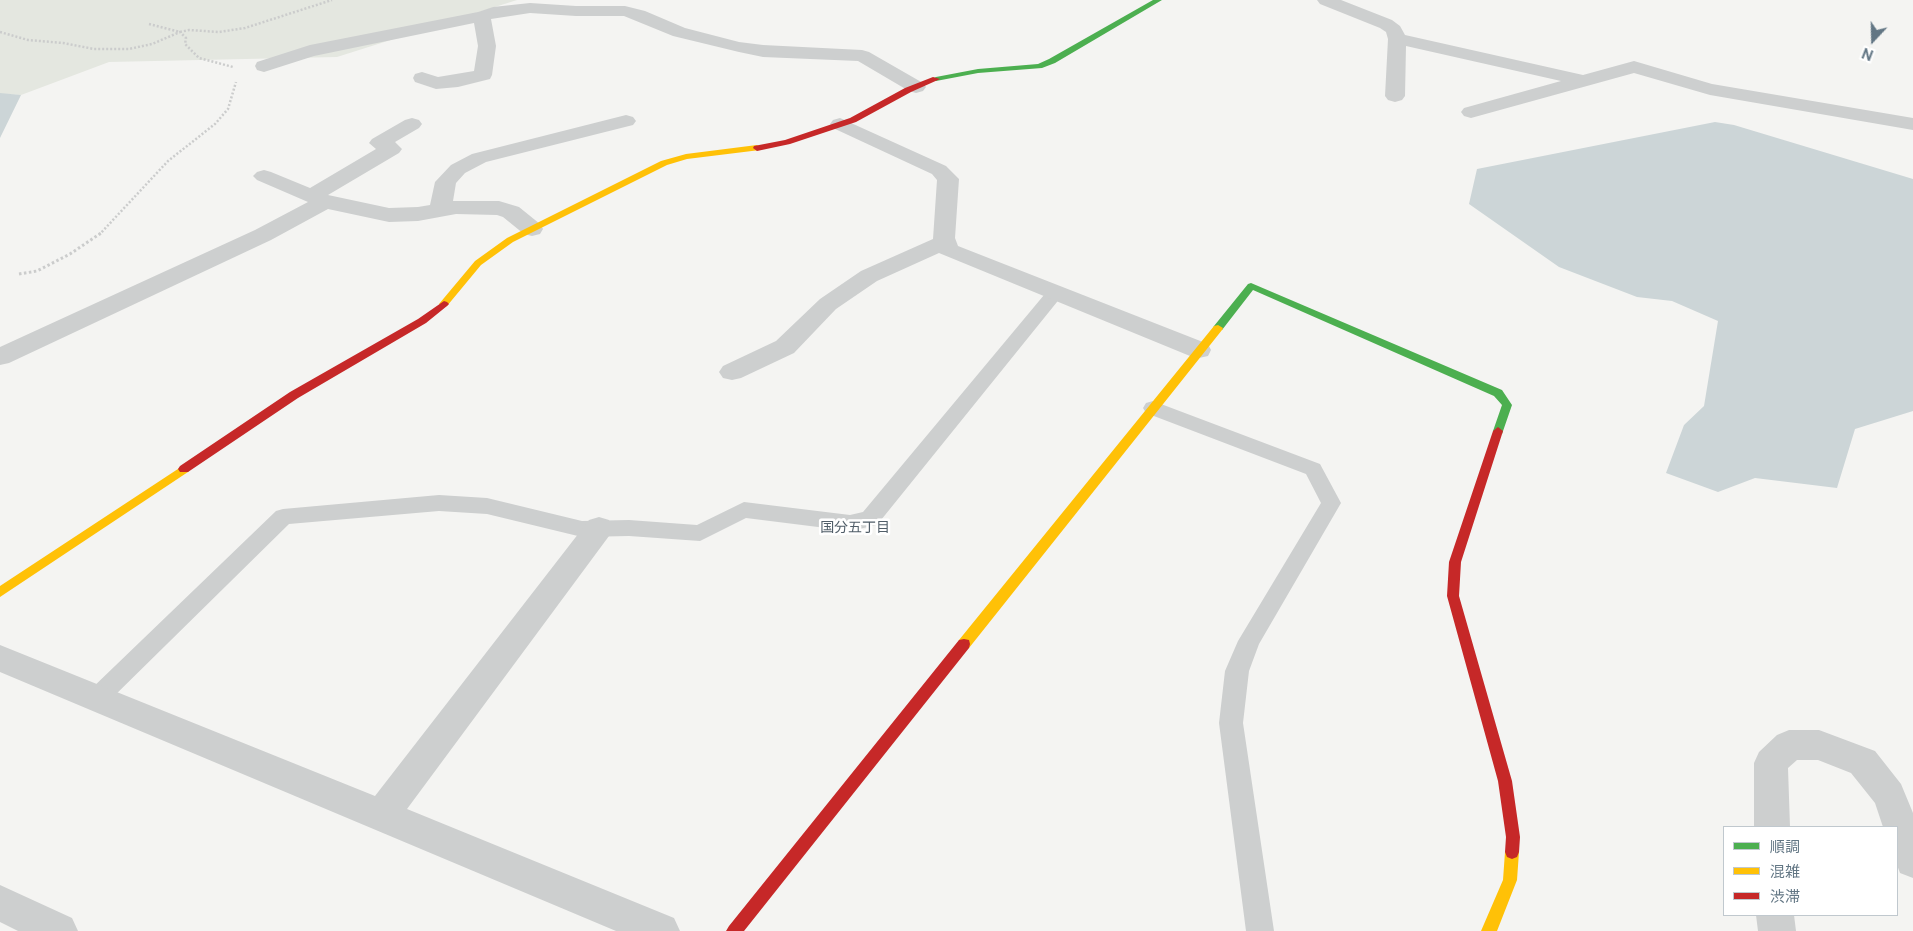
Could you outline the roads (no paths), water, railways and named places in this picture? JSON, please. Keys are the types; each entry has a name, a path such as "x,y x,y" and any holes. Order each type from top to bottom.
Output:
{"street":[{"path":"0,592 294,396 422,321 447,301 478,263 510,240 664,163 686,158 744,151 787,142 853,120 916,87 937,80 978,71 1039,66 1052,61 1158,0"},
{"path":"1326,0 1386,24 1394,30 1397,39 1395,96"},
{"path":"256,69 310,51 482,16 493,12 530,8 576,11 625,11 679,32 739,47 763,51 862,56 916,87"},
{"path":"422,78 436,83 458,82 483,75 487,46 482,16"},
{"path":"1397,39 1583,81"},
{"path":"1471,112 1634,67 1710,89 1913,124"},
{"path":"440,211 446,182 458,169 479,158 626,122"},
{"path":"0,357 263,235 392,149 379,143 412,124"},
{"path":"840,124 939,170 948,179 946,242 948,250 1199,350"},
{"path":"264,176 318,199 389,215 440,211 456,207 499,208 511,212 532,229"},
{"path":"732,372 785,347 828,304 869,276 946,242"},
{"path":"734,931 1251,286 1498,393 1507,406 1455,562 1454,587 1454,596 1505,781 1513,837 1510,880 1489,931"},
{"path":"382,816 599,528"},
{"path":"0,658 661,931"},
{"path":"1772,826 1772,763 1789,745 1818,745 1864,762 1889,795 1913,861"},
{"path":"0,903 59,931"},
{"path":"1775,916 1778,931"}],"lane":[{"path":"97,698 283,517 439,503 487,506 582,529 629,528 700,534 744,510 850,523 870,518 1055,293"},
{"path":"1153,408 1313,469 1331,503 1249,641 1237,671 1231,723 1260,931"}],"district":[{"name":"国分五丁目","path":"855,528"}]}
